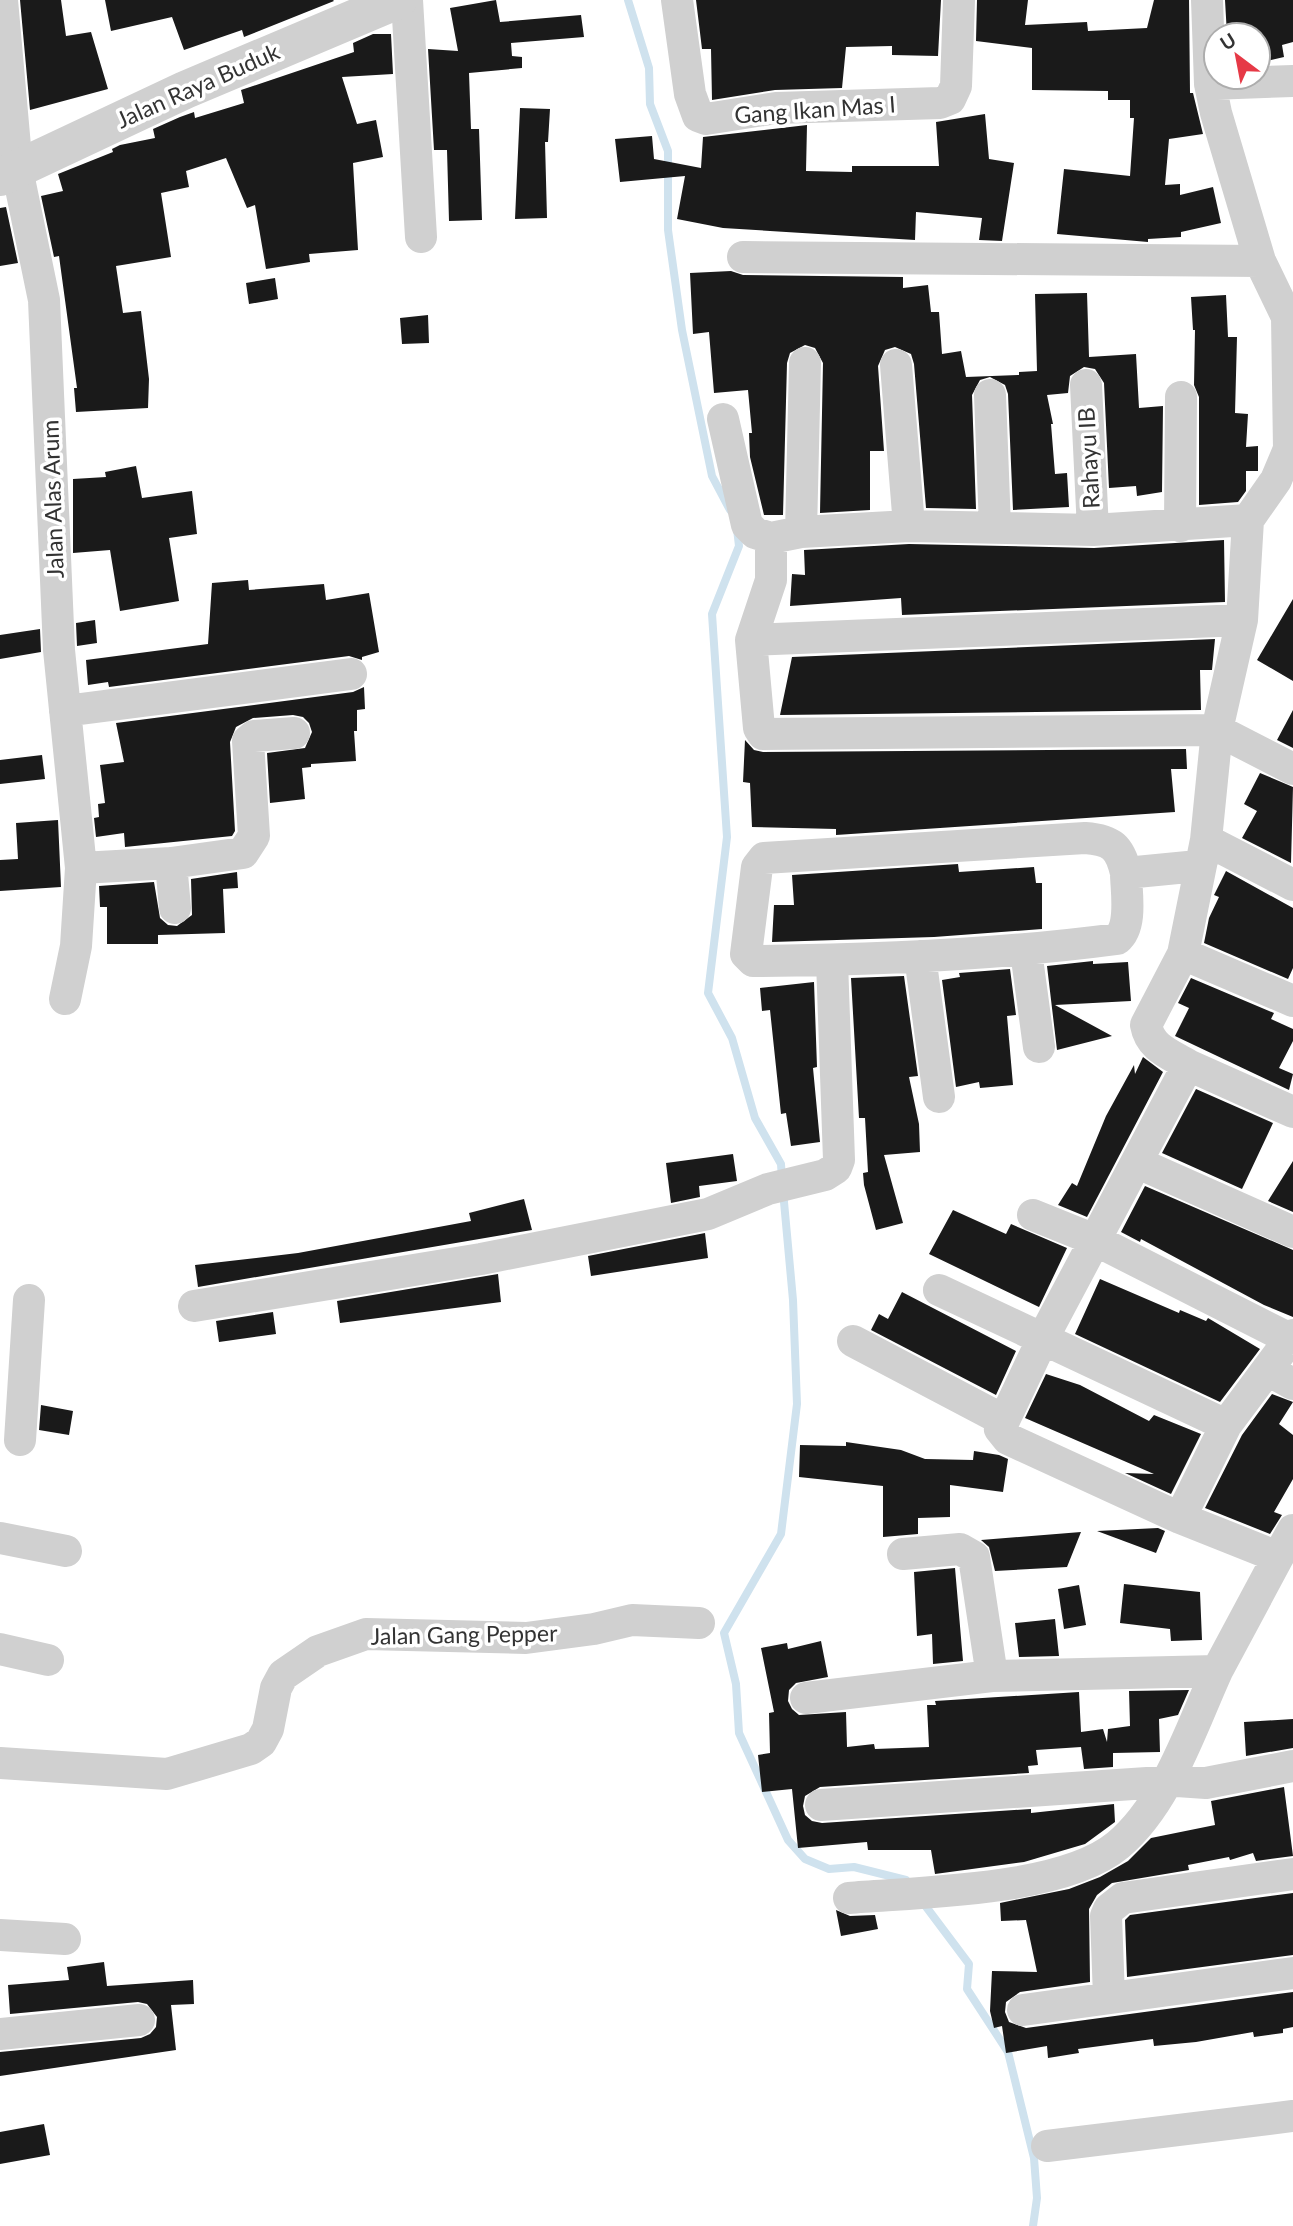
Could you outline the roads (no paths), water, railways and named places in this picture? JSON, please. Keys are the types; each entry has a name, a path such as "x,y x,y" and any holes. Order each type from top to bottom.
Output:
{"street":[{"name":"Jalan Alas Arum","path":"2,0 9,173 44,300 59,650 81,868 76,946 65,999"},
{"name":"Jalan Raya Buduk","path":"9,173 185,90 398,0"},
{"path":"407,0 421,237"},
{"name":"Gang Ikan Mas I","path":"677,0 690,94 698,116 706,119 776,108 940,103 950,99 956,86 960,0"},
{"path":"1207,0 1208,21"},
{"path":"1272,81 1293,80"},
{"path":"1212,91 1224,147 1260,261 1290,316 1289,449 1276,480 1248,520 1242,620 1217,730 1202,853 1183,954 1146,1025 1150,1040 1158,1048 1188,1065 1293,1112"},
{"path":"743,257 1260,261"},
{"path":"805,363 786,535 751,640 760,730 766,736 1217,730 1293,769"},
{"path":"895,365 909,526"},
{"name":"Rahayu IB","path":"1086,385 1093,530"},
{"path":"990,395 995,527"},
{"path":"1180,526 1181,397"},
{"path":"723,418 747,525 755,533 786,535 909,526 1093,530 1248,520"},
{"path":"751,640 1242,620"},
{"path":"65,711 351,674"},
{"path":"81,868 171,863 243,853 254,836 247,741 254,736 294,733"},
{"path":"1085,838 1104,839 1116,847 1121,853 1126,873 1124,934 1117,939 1026,951 832,961 753,961 746,950 757,867 764,858 1085,838"},
{"path":"1126,873 1202,853 1293,885"},
{"path":"171,863 175,908"},
{"path":"1026,951 1039,1047"},
{"path":"1183,954 1293,1001"},
{"path":"920,956 939,1097"},
{"path":"194,1306 481,1259 708,1214 768,1189 825,1175 836,1168 839,1160 832,961"},
{"path":"849,1898 983,1887 1069,1869 1118,1845 1183,1782 1217,1671 1286,1543 1180,1518 1008,1439 1000,1429 1043,1338 1188,1065"},
{"path":"1138,1163 1293,1232"},
{"path":"1033,1215 1095,1240 1292,1337 1281,1377 1226,1425 1180,1518"},
{"path":"939,1290 1226,1425"},
{"path":"21,1440 29,1300"},
{"path":"853,1341 1003,1420"},
{"path":"0,1538 66,1551"},
{"path":"903,1553 960,1549 974,1557 992,1676"},
{"name":"Jalan Gang Pepper","path":"0,1763 167,1774 251,1749 261,1742 268,1730 276,1688 283,1675 318,1651 366,1634 526,1638 594,1629 632,1620 699,1623"},
{"path":"0,1649 48,1660"},
{"path":"806,1698 992,1676 1217,1671"},
{"path":"821,1805 1183,1782 1293,1766"},
{"path":"1109,1997 1107,1916 1114,1904 1123,1898 1293,1874"},
{"path":"0,1935 65,1939"},
{"path":"1023,2010 1293,1973"},
{"path":"0,2034 139,2020"},
{"path":"1047,2146 1293,2116"}],"waterway":[{"path":"628,0 649,68 650,104 668,151 668,230 682,330 712,476 730,510"},
{"path":"737,529 739,546 712,614 727,837 708,993 732,1038 755,1118 781,1164 782,1179"},
{"path":"783,1191 793,1300 797,1404 781,1534 724,1633 736,1684 739,1733 788,1840 805,1859 829,1869 854,1867 906,1880 909,1884"},
{"path":"921,1900 969,1964 967,1989 1008,2052 1034,2158 1037,2198 1033,2226"}]}
